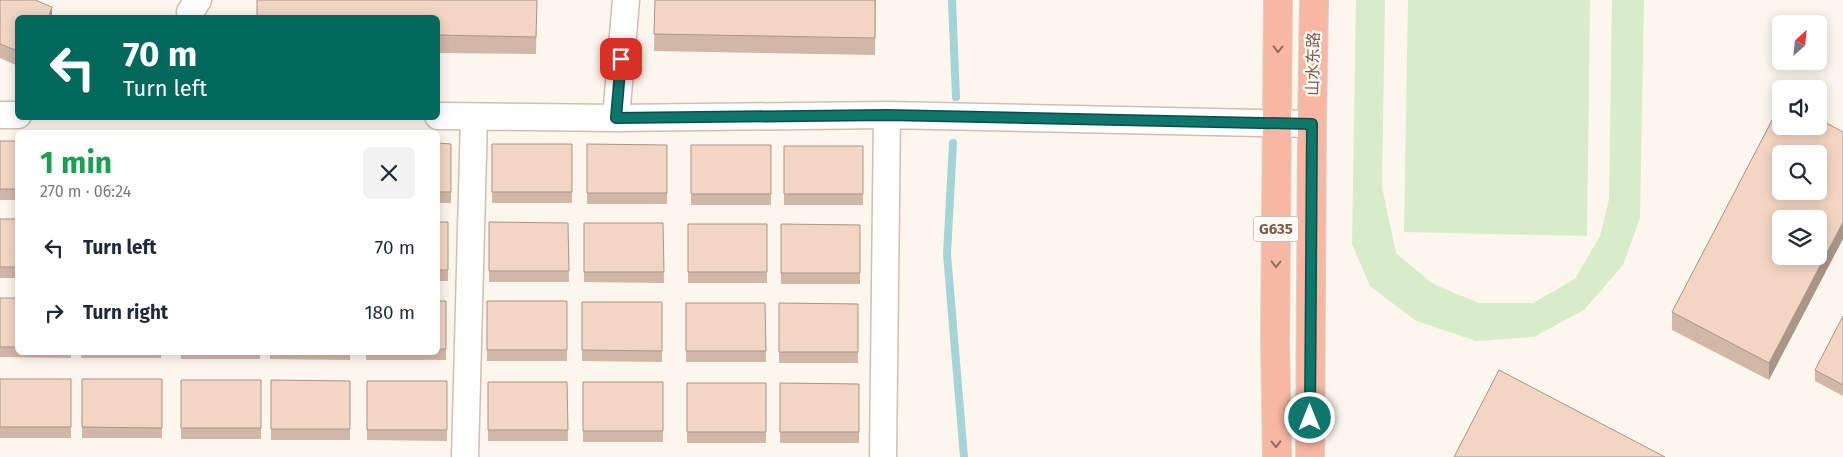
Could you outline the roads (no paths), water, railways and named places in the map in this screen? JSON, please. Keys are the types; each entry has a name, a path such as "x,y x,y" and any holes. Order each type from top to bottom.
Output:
{"highway":[{"name":"G635","path":"1277,457 1275,336 1278,0"},
{"name":"山水东路","path":"1310,457 1314,0"}],"street":[{"path":"616,118 626,0"},
{"path":"0,115 15,115"},
{"path":"883,457 887,115"},
{"path":"440,116 616,118 887,115 1312,124"},
{"path":"465,457 474,117"}],"waterway":[{"path":"952,0 956,97"},
{"path":"953,143 947,254 964,457"}]}
